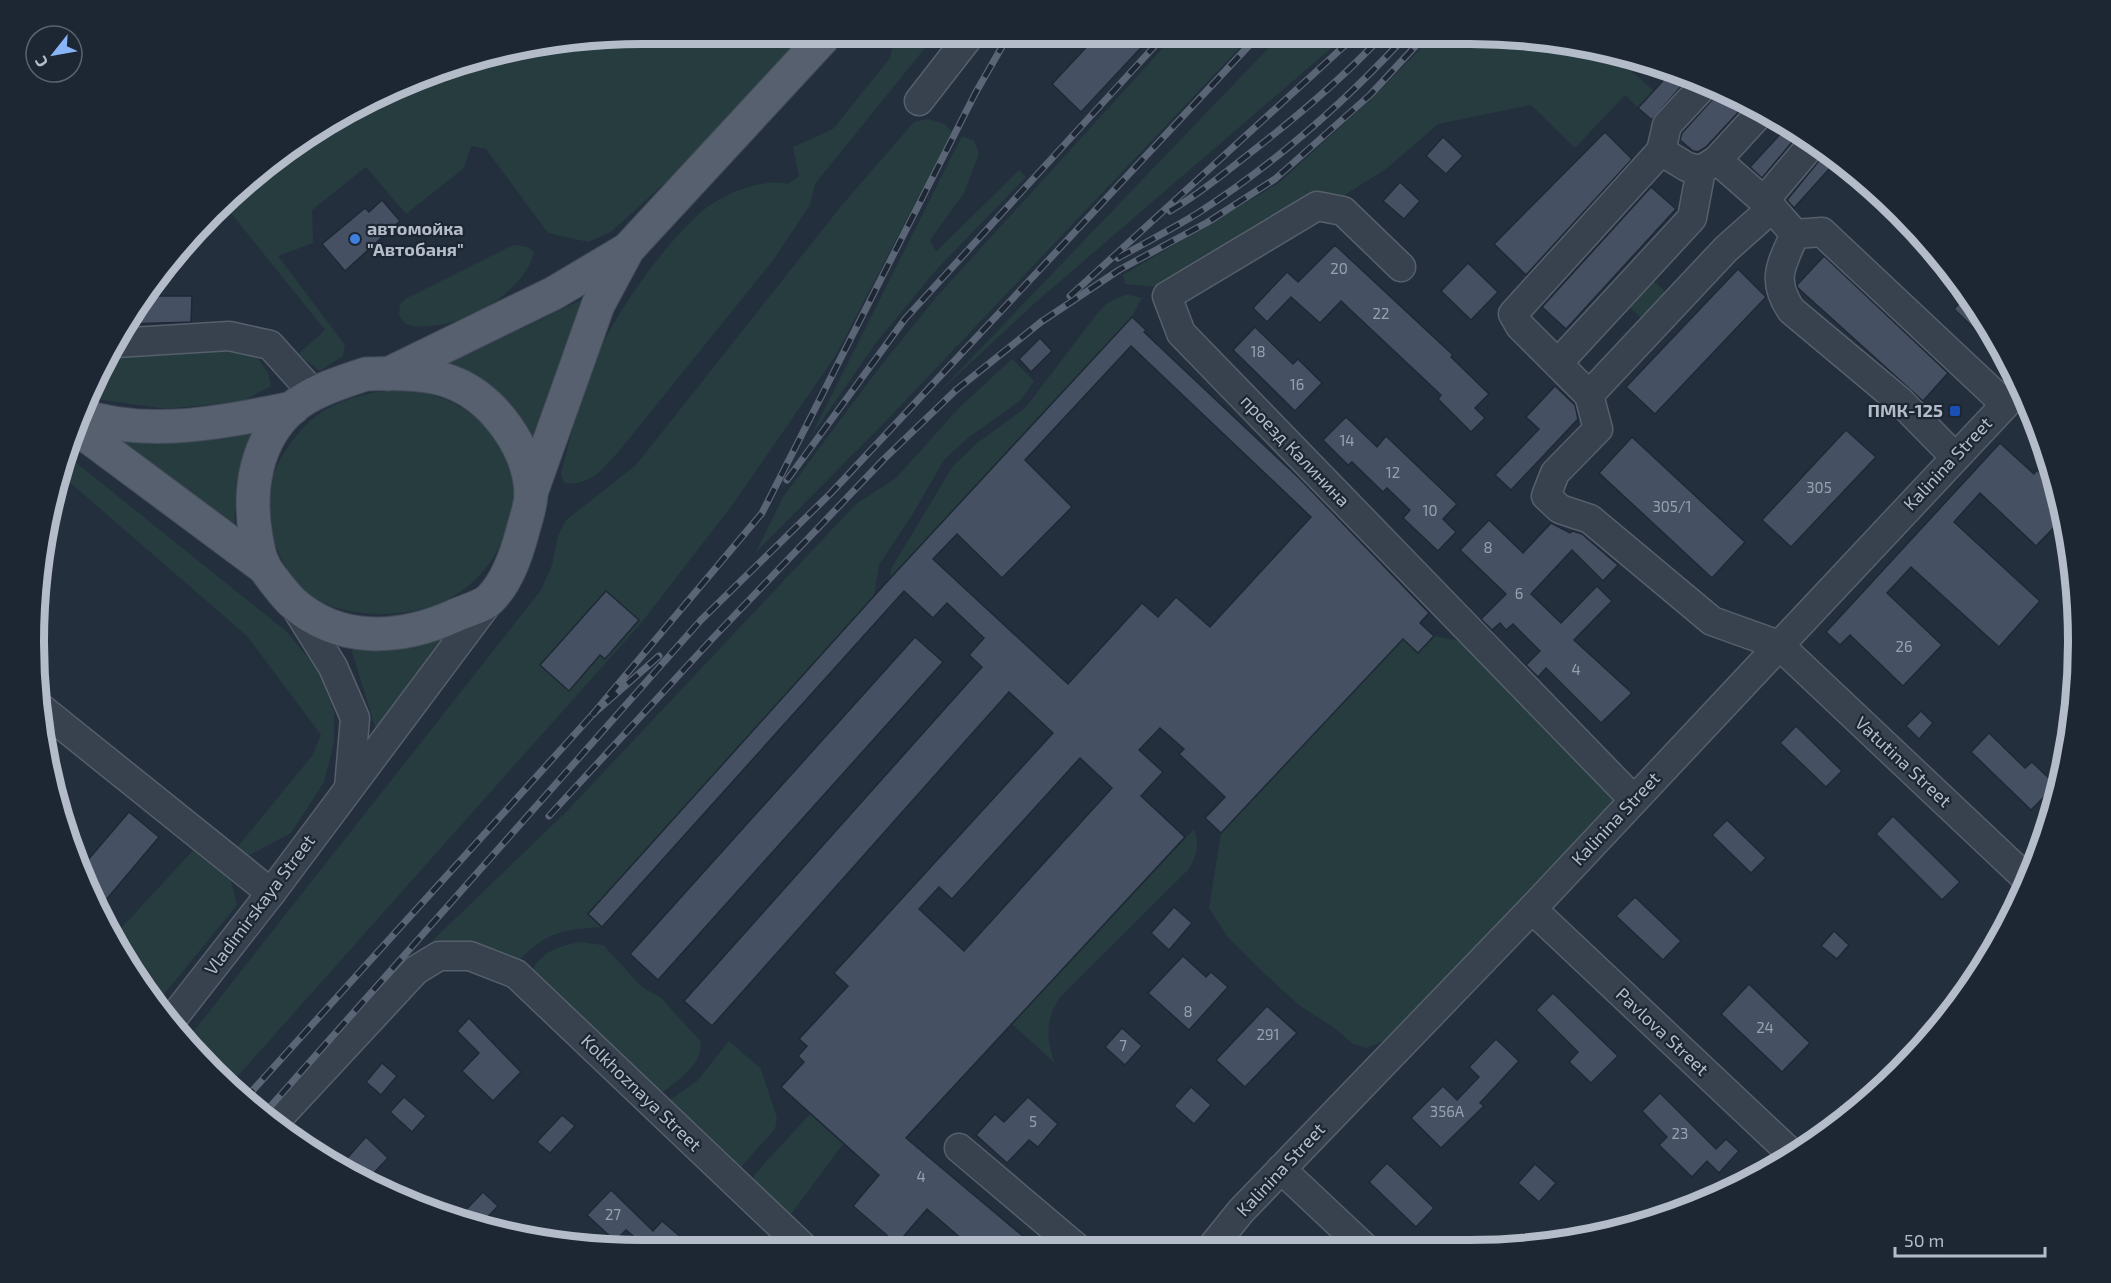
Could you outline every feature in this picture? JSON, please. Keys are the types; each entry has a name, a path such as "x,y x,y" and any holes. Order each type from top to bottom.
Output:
{"main road":[{"path":"82,432 262,566 293,603 326,623 360,634 400,634 436,624 490,600 516,554 531,495 598,305 628,249 817,44"},
{"path":"388,374 554,293 628,249"},
{"path":"87,417 154,426 226,422 304,401 336,384 366,374 388,374 450,381 478,395 508,430 525,459 531,495"},
{"path":"262,566 252,515 253,487 260,453 304,401"}],"street":[{"path":"919,101 963,44"},
{"path":"1700,90 1667,125 1661,151 1513,314 1520,326 1589,394 1598,429 1555,473 1546,496 1560,509 1590,519 1712,621 1779,645"},
{"path":"1558,363 1692,218 1709,165 1756,117"},
{"path":"1589,394 1768,205 1809,149"},
{"path":"1661,151 1687,167 1709,165 1768,205 1795,234"},
{"name":"проезд Калинина","path":"1401,267 1343,211 1317,207 1167,296 1180,333 1634,800"},
{"path":"1795,234 1822,232 2012,397"},
{"path":"1795,234 1781,265 1780,293 1791,310 1901,402 1955,457"},
{"path":"123,343 229,336 270,345 304,401"},
{"name":"Kalinina Street","path":"1218,1240 1281,1169 1532,909 2012,397"},
{"name":"Vladimirskaya Street","path":"175,1016 271,893 490,600"},
{"path":"293,603 333,667 355,718 349,788"},
{"name":"Vatutina Street","path":"1779,645 2021,873"},
{"path":"48,714 271,893"},
{"name":"Pavlova Street","path":"1532,909 1786,1148"},
{"name":"Kolkhoznaya Street","path":"279,1117 416,970 439,956 470,956 516,974 796,1240"},
{"path":"959,1148 1068,1240"},
{"path":"1281,1169 1356,1240"}],"green space":[{"path":"794,44 679,170 611,232 588,242 548,233 486,149 471,146 464,168 406,214 366,167 312,210 313,243 278,256 345,345 343,356 320,371 298,354 325,330 228,210 277,167 309,144 377,105 413,89 449,75 525,55 602,45"},
{"path":"893,44 928,44 815,184 810,205 774,259 620,450 596,475 582,482 564,483 561,473 588,376 608,333 651,267 684,228 719,199 754,185 778,182 788,184 799,176 793,147 833,129 890,58"},
{"path":"1167,44 1243,44 887,420 756,552 783,497 879,368 939,294"},
{"path":"1272,44 1336,44 1036,302 937,394"},
{"path":"1425,44 1509,45 1586,55 1623,64 1654,91 1638,108 1625,95 1575,148 1531,105 1438,124 1386,169 1314,214 1170,288 1125,284 1123,275 1279,183 1374,96"},
{"path":"928,119 945,124 952,132 836,355 733,504 642,622 235,1079 191,1035 541,590 552,565 558,536 566,520 636,465 842,205 914,122"},
{"path":"962,136 974,141 979,153 964,193 930,240 936,252 1019,170 1026,177 937,269 875,344 810,438"},
{"path":"513,245 528,247 534,252 527,269 516,284 500,298 482,310 441,325 405,324 399,315 400,304 407,298"},
{"path":"1648,276 1669,295 1645,321 1624,302"},
{"path":"1127,294 1142,298 1132,317 890,578 891,569 953,466 976,444 1026,407 1096,315 1107,303"},
{"path":"581,300 586,306 533,445 448,364"},
{"path":"250,346 268,373 271,386 243,401 166,409 95,399 116,357 237,350"},
{"path":"1012,359 1034,381 1020,401 969,437 944,460 914,512 879,565 874,596 588,914 602,927 576,929 556,934 538,943 518,961 438,947 432,941 567,811 856,504 896,478 959,408"},
{"path":"398,389 445,399 471,414 482,424 502,450 513,473 516,488 513,505 499,547 486,568 470,585 451,598 430,607 407,612 382,614 341,609 305,591 288,571 275,544 268,522 266,509 269,487 277,465 296,436 323,411 360,396"},
{"path":"90,431 212,438 260,434 242,474 236,500 235,528 238,543"},
{"path":"72,459 286,631 319,671 334,711 334,743 324,782 291,833 246,857 234,851 312,756 321,735 247,636 66,479"},
{"path":"465,627 379,740 350,645"},
{"path":"1434,636 1466,642 1624,797 1403,1022 1383,1041 1367,1048 1353,1044 1333,1027 1300,1006 1227,936 1209,908 1221,833 1403,639 1418,653"},
{"path":"1194,829 1197,850 1188,870 1061,996 1056,1004 1049,1028 1050,1045 1055,1063 1012,1024"},
{"path":"198,845 228,869 237,905 161,998 119,931"},
{"path":"579,942 603,945 642,987 660,997 701,1042 698,1058 693,1065 661,1094 531,971 546,954"},
{"path":"729,1041 761,1069 777,1118 775,1129 740,1168 667,1102 697,1081"},
{"path":"810,1114 843,1144 786,1221 751,1189 755,1174"}],"building":[{"path":"1089,44 1144,44 1081,112 1052,84"},
{"path":"1667,77 1684,83 1652,120 1638,108"},
{"path":"1715,97 1741,109 1706,147 1698,152 1693,151 1680,140 1682,133"},
{"path":"1605,132 1632,159 1526,275 1494,244"},
{"path":"1782,132 1794,139 1762,178 1750,167"},
{"path":"1443,137 1463,156 1446,174 1426,156"},
{"path":"1821,158 1832,166 1794,208 1787,200"},
{"path":"1400,182 1420,201 1404,219 1383,201"},
{"path":"1651,187 1676,209 1566,329 1542,307"},
{"name":"автомойка \"Автобаня\"","path":"382,200 400,221 345,271 322,244 365,208 369,212"},
{"path":"1335,245 1453,355 1451,357 1489,394 1475,408 1485,418 1471,432 1438,399 1441,395 1341,301 1320,323 1291,297 1267,322 1253,308 1287,272 1298,282"},
{"path":"1824,256 1948,373 1923,401 1798,288 1797,285"},
{"path":"1468,263 1498,292 1471,320 1441,291"},
{"path":"1738,269 1766,297 1655,414 1626,387"},
{"path":"153,296 192,296 191,322 135,324"},
{"path":"1961,301 1984,339 1954,309"},
{"path":"1132,317 1146,330 1144,332 1300,479 1429,613 1420,623 1434,636 1418,653 1403,639 1221,833 1205,818 1225,797 1179,754 1184,749 1160,728 1139,750 1163,772 1141,796 1185,837 906,1138 1028,1240 963,1240 927,1209 900,1240 892,1240 853,1206 879,1175 781,1087 804,1062 798,1056 807,1046 799,1039 848,986 834,973 1053,733 1009,692 712,1026 684,1001 982,667 969,655 984,638 947,603 933,618 904,591 602,927 588,914 884,585","holes":["1131,346 1311,517 1210,627 1176,597 1158,617 1142,603 1068,684 933,559 957,534 1002,578 1072,507 1025,460","1080,758 1112,788 964,951 919,909 939,887 952,899"]},
{"path":"1255,327 1293,364 1298,359 1322,383 1295,411 1233,350"},
{"path":"1040,338 1052,351 1031,372 1019,359"},
{"path":"1555,386 1575,405 1578,419 1511,490 1495,475 1539,429 1526,417"},
{"path":"1346,417 1377,447 1386,436 1457,504 1443,519 1456,532 1438,551 1403,518 1410,510 1387,488 1383,492 1352,462 1348,465 1323,440"},
{"path":"1846,430 1876,457 1791,547 1762,520"},
{"path":"1632,437 1745,542 1712,578 1599,473"},
{"path":"2000,443 2034,474 2037,470 2044,477 2056,525 2036,546 1980,493 1954,522 2040,601 1999,647 1911,567 1887,593 1942,645 1903,686 1850,635 1840,645 1826,632"},
{"path":"1489,520 1523,553 1551,523 1570,533 1573,531 1582,534 1618,565 1603,581 1572,550 1531,594 1561,623 1597,586 1612,601 1574,640 1632,693 1601,723 1546,668 1538,677 1526,665 1540,651 1513,624 1506,630 1500,623 1492,630 1481,619 1506,594 1460,550"},
{"path":"606,591 639,620 605,659 600,655 569,691 540,665"},
{"path":"915,637 943,662 658,980 630,954"},
{"path":"1921,711 1933,723 1919,739 1906,726"},
{"path":"1796,726 1842,771 1826,787 1780,743"},
{"path":"1989,733 2025,768 2032,762 2051,780 2048,793 2031,810 1971,752"},
{"path":"129,812 159,837 104,903 86,862"},
{"path":"1893,816 1960,882 1942,900 1876,834"},
{"path":"1727,820 1766,858 1751,873 1712,835"},
{"path":"1635,897 1681,941 1663,960 1616,916"},
{"path":"1174,907 1192,923 1169,950 1151,933"},
{"path":"1834,931 1849,945 1837,959 1821,946"},
{"path":"1183,956 1206,977 1211,972 1228,987 1189,1030 1148,993"},
{"path":"1749,984 1810,1043 1782,1072 1721,1014"},
{"path":"1553,993 1618,1056 1591,1083 1569,1062 1578,1052 1536,1010"},
{"path":"1267,1006 1297,1033 1245,1087 1216,1060"},
{"path":"469,1018 521,1072 493,1101 462,1071 479,1053 457,1031"},
{"path":"1122,1028 1142,1046 1125,1065 1105,1047"},
{"path":"1496,1039 1519,1061 1480,1103 1484,1106 1441,1148 1411,1118 1443,1086 1457,1100 1479,1077 1469,1067"},
{"path":"382,1063 397,1076 381,1095 366,1082"},
{"path":"1191,1087 1211,1105 1194,1124 1174,1106"},
{"path":"1660,1093 1716,1149 1726,1139 1739,1151 1719,1173 1707,1161 1692,1177 1659,1145 1667,1137 1642,1111"},
{"path":"404,1097 426,1116 412,1132 390,1112"},
{"path":"1028,1097 1058,1124 1038,1147 1029,1140 1007,1163 976,1135 995,1114 1004,1122"},
{"path":"562,1115 575,1126 550,1153 537,1142"},
{"path":"366,1137 388,1158 372,1175 345,1161"},
{"path":"1387,1163 1434,1208 1416,1227 1369,1182"},
{"path":"1535,1164 1556,1183 1539,1202 1518,1183"},
{"path":"611,1190 653,1231 662,1221 684,1240 638,1240 626,1230 617,1239 612,1239 587,1215"},
{"path":"483,1192 498,1206 486,1219 464,1212"}],"railway":[{"path":"659,656 593,714 762,513 976,92 1004,44"},
{"path":"787,480 905,319 1157,44"},
{"path":"268,1109 701,620 831,493 1250,44"},
{"path":"1070,296 1346,44"},
{"path":"1170,211 1218,178 1298,115 1374,44"},
{"path":"1118,258 1198,213 1254,174 1307,132 1398,44"},
{"path":"549,816 713,638 884,459 956,390 1041,322 1119,270 1208,222 1275,179 1370,95 1417,44"},
{"path":"250,1093 593,714"}],"place":[{"name":"автомойка \"Автобаня\"","path":"355,239"},
{"name":"ПМК-125","path":"1955,411"}]}
